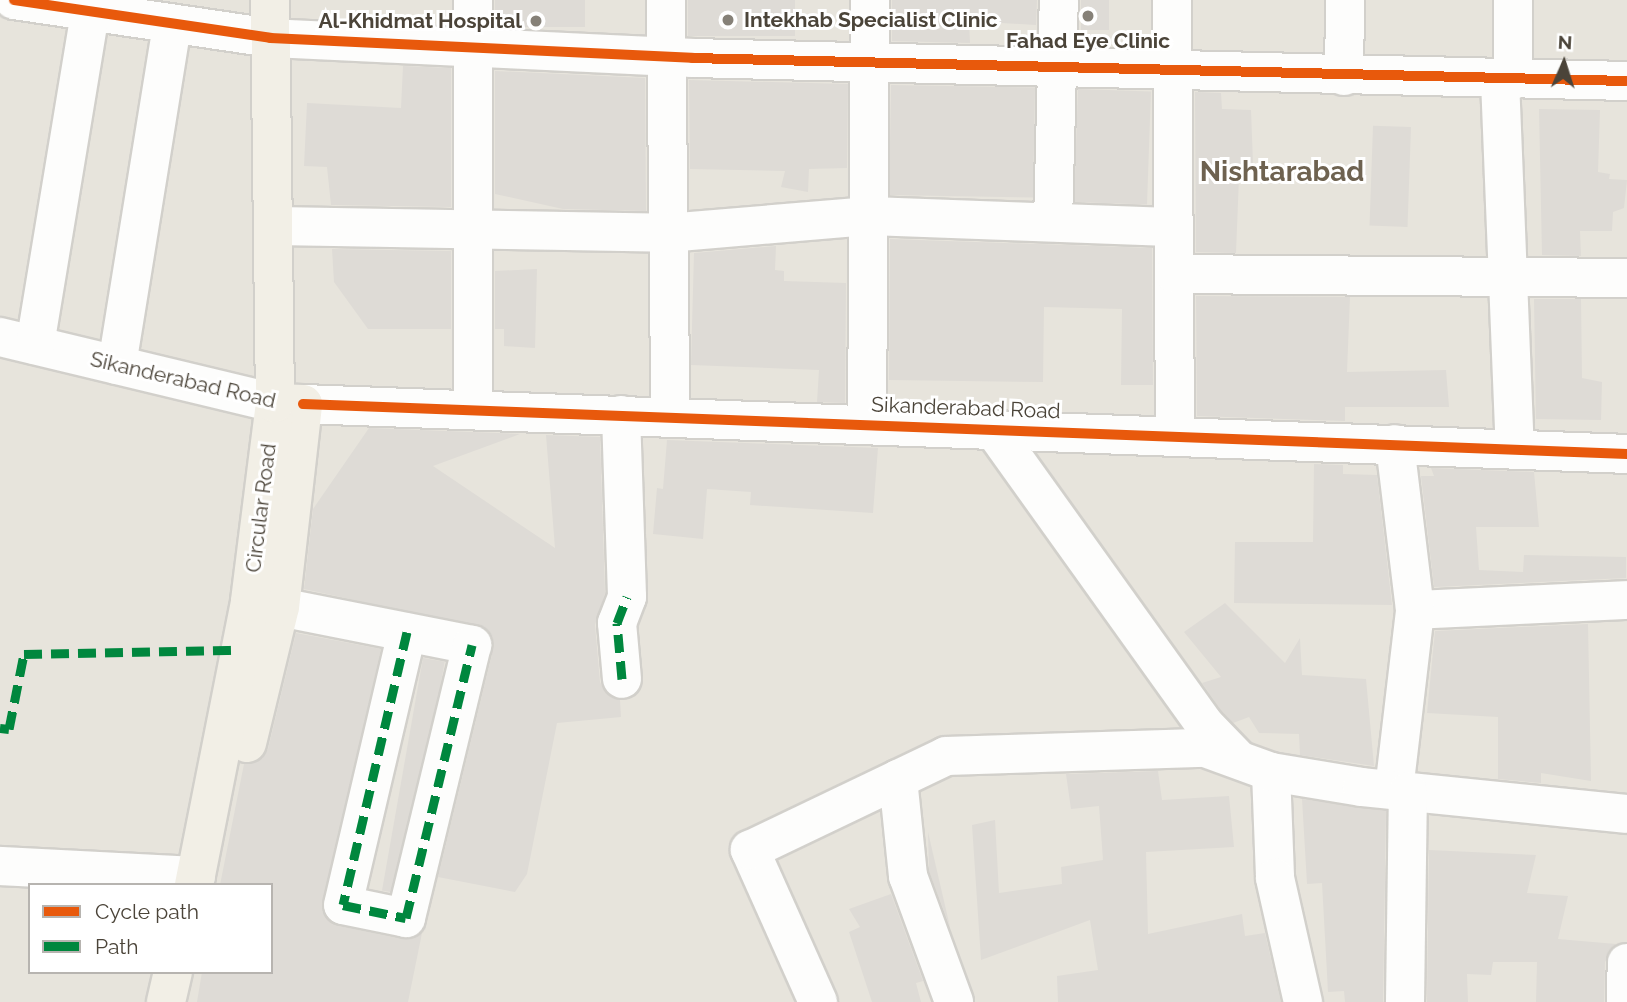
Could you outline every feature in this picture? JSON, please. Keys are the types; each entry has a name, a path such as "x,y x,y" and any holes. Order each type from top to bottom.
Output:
{"main road":[{"name":"Circular Road","path":"201,882 250,601 289,404 276,226 270,0"},
{"path":"201,882 280,607 289,404"},
{"path":"166,1002 173,974"},
{"path":"186,1002 193,974"}],"street":[{"path":"14,0 270,38 669,57 1627,82"},
{"path":"472,410 475,230 473,0"},
{"path":"666,0 669,57 667,233 670,416"},
{"path":"867,423 872,63 870,0"},
{"path":"1053,222 1059,0"},
{"path":"1172,0 1170,227 1175,274 1175,435"},
{"path":"1344,76 1345,0"},
{"path":"1513,0 1507,80 1508,276 1515,449"},
{"path":"18,341 90,11"},
{"path":"117,365 172,24"},
{"path":"276,226 667,233 870,216 1170,227"},
{"path":"1175,274 1627,278"},
{"name":"Sikanderabad Road","path":"18,341 289,404 867,423 1627,454"},
{"path":"621,415 627,597 617,623 622,679"},
{"path":"993,429 1204,724 1255,766 1275,878 1303,1002"},
{"path":"1395,444 1415,610 1401,791 1405,1002"},
{"path":"1415,610 1627,600"},
{"path":"280,607 407,632 472,645 406,918 342,905 407,632"},
{"path":"818,1002 750,850 946,756 1205,748 1255,766 1401,791 1627,814"},
{"path":"898,779 908,876 954,1002"},
{"path":"0,866 201,882"},
{"path":"1626,1002 1627,963"}],"shaded area":[{"path":"0,0 1627,0 1627,1002 0,1002"}],"building":[{"path":"495,0 585,0 585,27 495,27"},
{"name":"Intekhab Specialist Clinic","path":"688,0 795,0 795,36 688,36"},
{"path":"892,0 1037,0 1036,25 969,21 970,43 892,41"},
{"name":"Fahad Eye Clinic","path":"1081,0 1109,0 1109,30 1081,30"},
{"path":"403,66 451,68 451,207 331,205 327,167 304,166 307,103 401,108"},
{"path":"495,71 645,78 646,211 563,209 495,194"},
{"path":"689,80 848,84 847,168 809,169 808,192 781,187 785,171 690,169"},
{"path":"891,85 1035,88 1033,197 889,195"},
{"path":"1078,89 1151,92 1147,204 1074,202"},
{"path":"1195,92 1221,93 1222,109 1251,110 1253,164 1239,177 1236,253 1196,252"},
{"path":"1539,109 1600,110 1598,172 1610,174 1609,179 1627,180 1624,208 1613,212 1612,231 1580,231 1581,256 1542,255"},
{"path":"1373,126 1411,127 1408,227 1370,226"},
{"path":"890,239 1152,248 1153,385 1121,385 1122,309 1044,307 1043,382 889,380"},
{"path":"776,246 775,270 784,271 784,281 846,283 845,403 817,402 819,370 691,365 694,253"},
{"path":"332,249 451,251 451,329 368,329 334,282"},
{"path":"537,269 535,348 504,346 504,329 495,329 495,271"},
{"path":"1196,296 1350,297 1347,372 1446,370 1449,407 1345,407 1345,421 1197,416"},
{"path":"1534,299 1581,299 1582,378 1602,382 1601,420 1536,419"},
{"path":"369,428 520,434 433,466 555,548 546,435 600,437 605,593 595,625 600,682 605,692 620,700 621,717 557,723 527,874 515,892 438,877 493,650 487,629 304,589 313,509"},
{"path":"667,440 878,448 873,513 750,505 751,492 707,489 703,539 653,534 657,488 663,489"},
{"path":"1314,464 1343,465 1343,474 1377,475 1392,605 1234,603 1235,542 1313,542"},
{"path":"1431,468 1534,472 1539,527 1476,527 1479,570 1523,572 1524,555 1626,557 1626,578 1434,587 1421,476 1434,476"},
{"path":"1225,603 1285,663 1300,638 1302,675 1366,679 1374,766 1300,755 1299,734 1259,733 1249,717 1233,723 1221,710 1202,683 1221,677 1184,632"},
{"path":"1588,624 1591,781 1541,773 1541,783 1498,779 1498,717 1427,713 1435,631"},
{"path":"296,633 381,649 322,911 339,926 402,939 422,933 408,1002 197,1002 202,974 273,974 273,883 220,883 244,764 262,759 268,749"},
{"path":"423,658 445,662 404,894 382,890"},
{"path":"1158,771 1162,800 1229,796 1234,847 1146,852 1148,934 1242,914 1245,936 1265,933 1281,1002 1058,1002 1057,976 1098,970 1090,920 981,960 972,825 995,820 999,893 1062,884 1061,867 1103,860 1099,806 1071,809 1066,774"},
{"path":"1302,799 1386,811 1383,1002 1345,1002 1344,991 1328,992 1322,883 1307,884"},
{"path":"928,832 950,927 929,871"},
{"path":"1429,850 1536,855 1527,893 1568,896 1558,939 1616,944 1605,962 1604,1002 1536,1002 1537,962 1493,962 1491,975 1467,974 1468,1002 1427,1002"},
{"path":"891,894 923,981 916,983 921,1002 872,1002 849,932 860,927 849,909"}],"marked path":[{"path":"622,679 617,623 627,597"},
{"path":"407,632 343,905 406,918 472,645"},
{"path":"0,728 9,729 24,654 240,650"}],"cycle path":[{"path":"14,0 270,38 692,58 1627,81"},
{"path":"303,404 1627,454"}],"place":[{"name":"Fahad Eye Clinic","path":"1088,16"},
{"name":"Intekhab Specialist Clinic","path":"728,20"},
{"name":"Al-Khidmat Hospital","path":"536,21"}],"district":[{"name":"Nishtarabad","path":"1282,172"}]}
